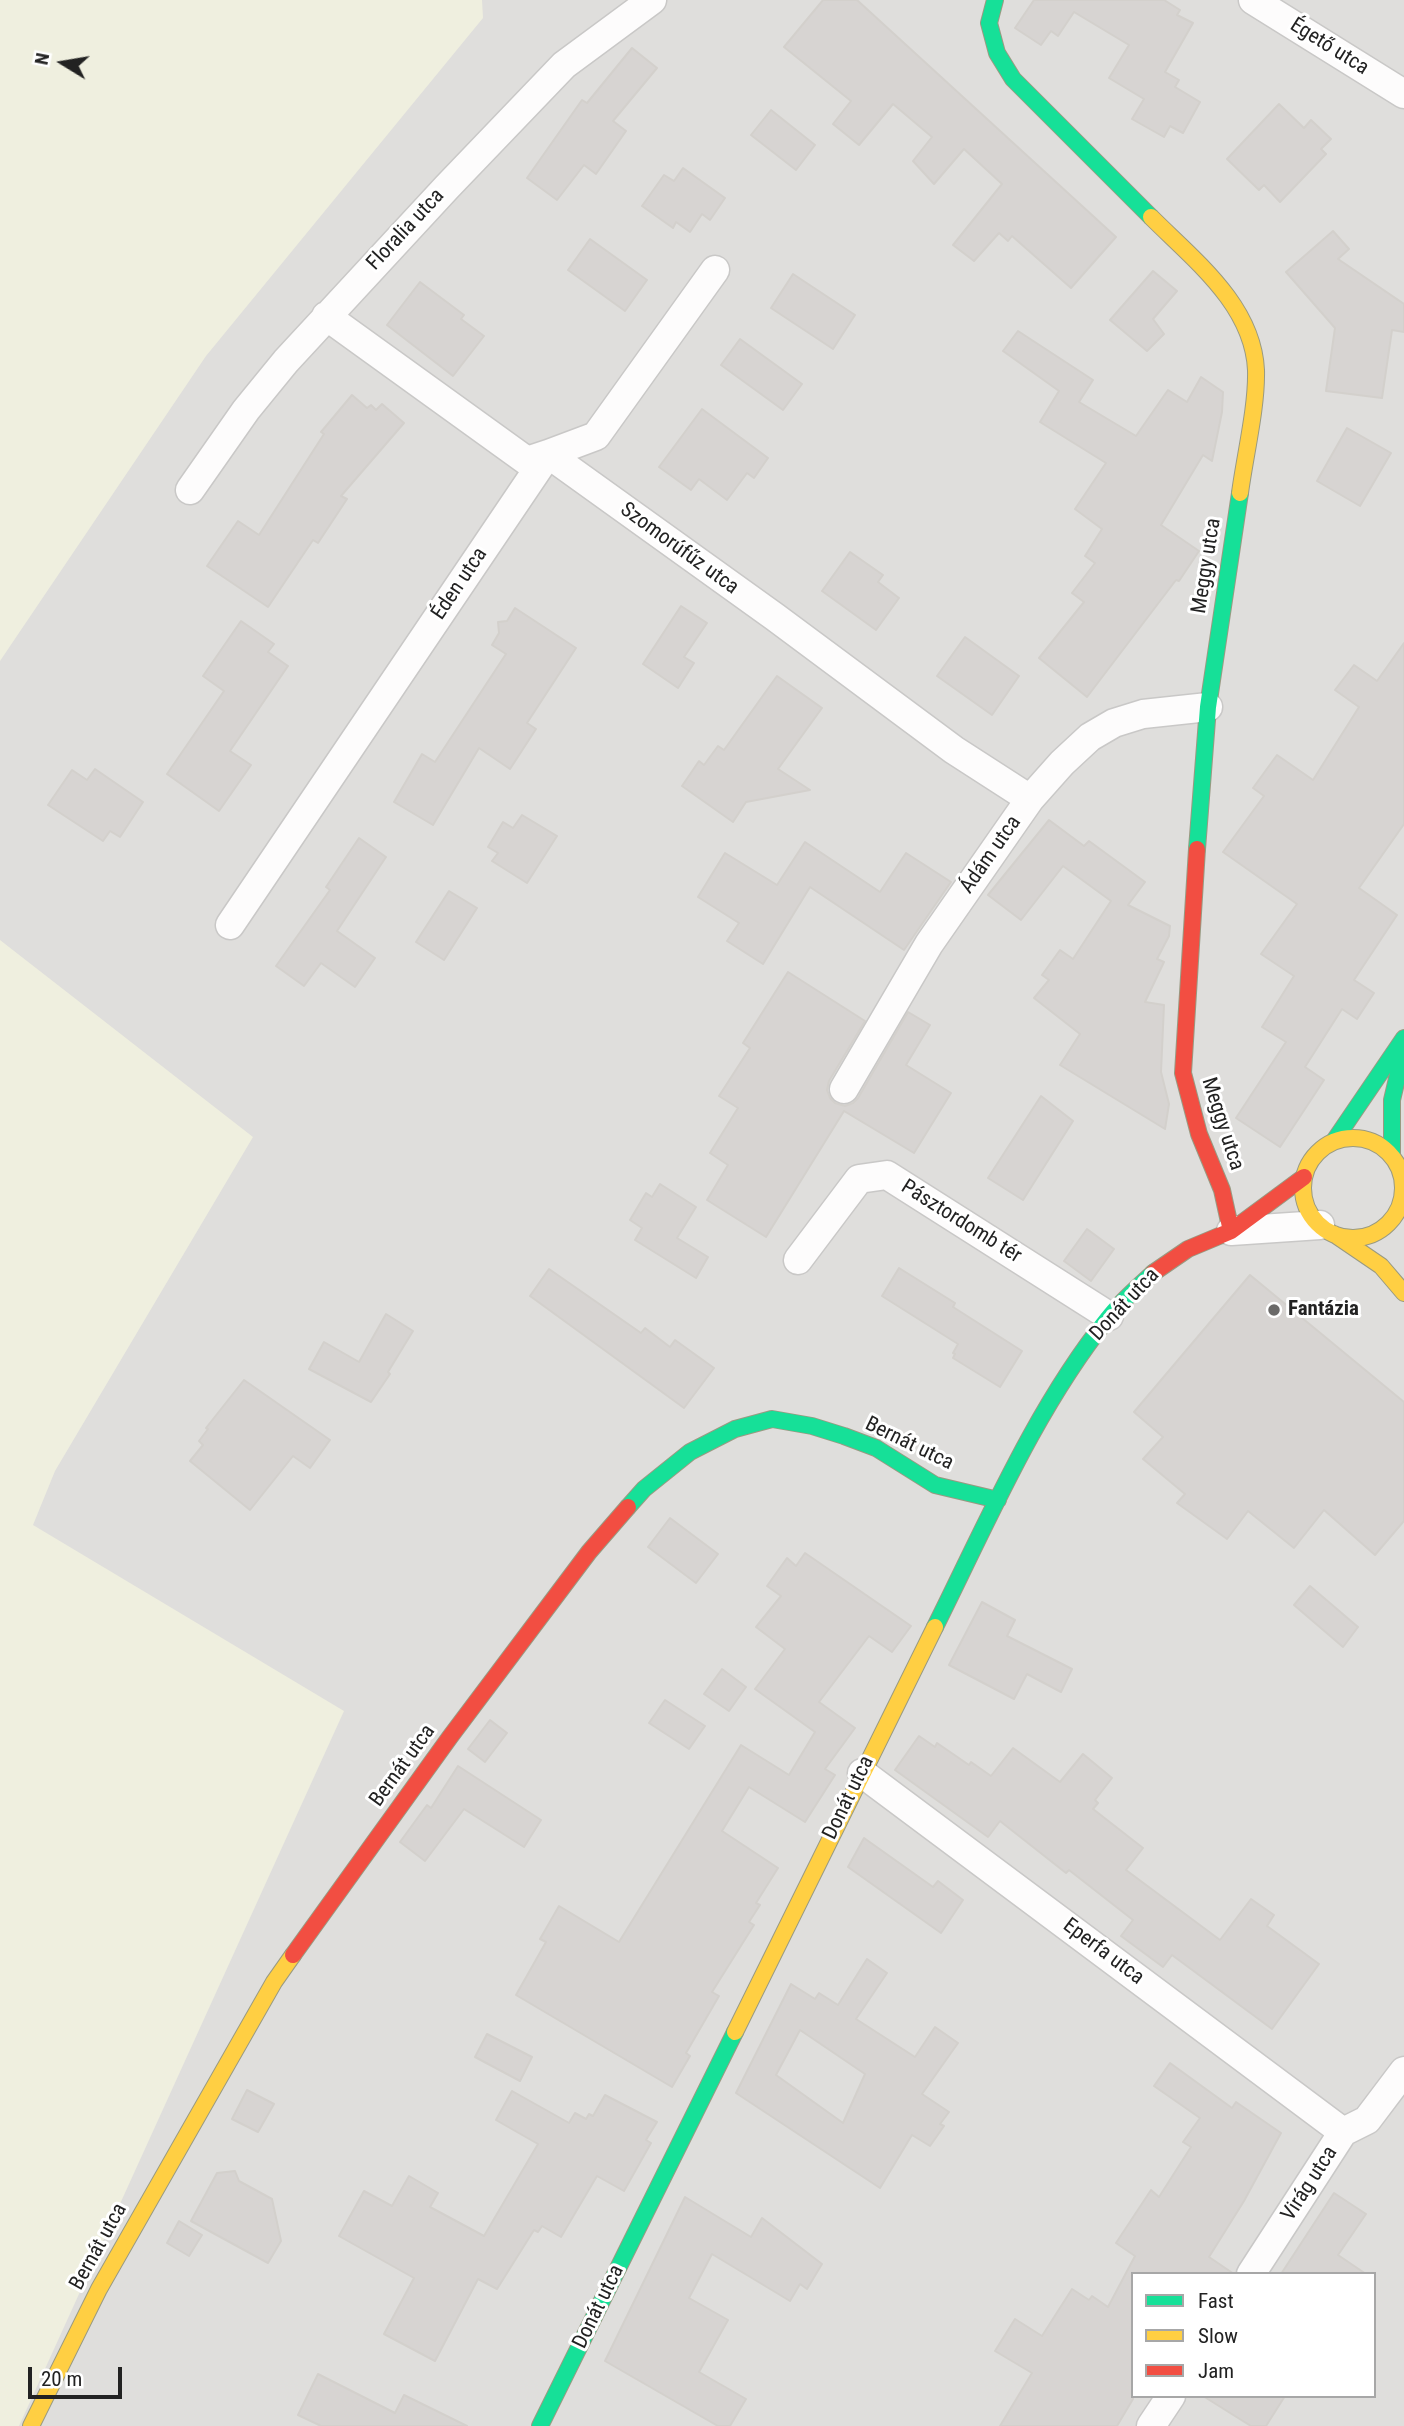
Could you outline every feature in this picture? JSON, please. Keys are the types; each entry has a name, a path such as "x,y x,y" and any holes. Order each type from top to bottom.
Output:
{"street":[{"name":"Floralia utca","path":"190,490 246,410 326,316 564,65 652,0"},
{"name":"Meggy utca","path":"995,0 989,23 997,53 1013,79 1216,282 1237,310 1252,341 1257,360 1256,383 1208,706 1183,1073 1199,1133 1222,1190 1231,1231"},
{"name":"Égető utca","path":"1253,0 1404,94"},
{"path":"326,316 527,461 596,436 715,270"},
{"name":"Szomorúfűz utca","path":"548,454 954,750 1030,799"},
{"name":"Éden utca","path":"230,925 548,454"},
{"name":"Ádám utca","path":"844,1089 929,944 1030,799 1062,763 1090,737 1114,723 1143,714 1208,706"},
{"path":"1334,1142 1404,1038"},
{"path":"1392,1154 1392,1100 1404,1049"},
{"path":"1327,1230 1351,1238 1368,1236 1398,1222 1404,1184 1400,1168 1392,1154 1380,1144 1364,1138 1349,1138 1320,1150 1310,1162 1304,1177 1303,1194 1309,1211 1327,1230 1381,1266 1404,1293"},
{"name":"Pásztordomb tér","path":"797,1260 859,1179 887,1175 1109,1316"},
{"name":"Donát utca","path":"540,2426 998,1500 1062,1381 1109,1316 1158,1268 1188,1248 1231,1231 1304,1177"},
{"name":"Donát utca","path":"1231,1231 1327,1230"},
{"name":"Bernát utca","path":"31,2426 99,2289 274,1982 475,1704 589,1552 643,1489 690,1452 735,1429 772,1419 812,1426 845,1436 876,1448 935,1485 998,1500"},
{"name":"Eperfa utca","path":"862,1773 1343,2132"},
{"name":"Virág utca","path":"1252,2272 1343,2132 1367,2120 1404,2071"},
{"path":"1152,2426 1170,2398"}],"shaded area":[{"path":"0,0 1404,0 1404,2426 0,2426"}],"green space":[{"path":"0,0 482,0 483,18 206,356 0,661"},
{"path":"0,940 253,1137 55,1471 33,1525 344,1711 19,2426 0,2426"}],"building":[{"path":"823,0 857,0 1116,237 1071,288 1012,236 1008,241 999,233 974,261 953,245 1002,184 964,149 934,184 913,161 932,137 893,104 859,145 833,124 851,101 784,47"},
{"path":"1034,0 1164,0 1180,10 1177,15 1193,23 1165,72 1179,80 1175,87 1200,102 1183,133 1170,126 1164,137 1132,119 1144,99 1109,78 1129,45 1074,12 1058,36 1051,31 1041,45 1015,28"},
{"path":"632,48 657,68 613,121 626,131 596,174 584,165 557,200 527,178 582,100 587,103"},
{"path":"1279,104 1304,128 1311,120 1331,139 1321,149 1326,154 1280,202 1264,185 1259,190 1227,159"},
{"path":"771,110 815,145 796,170 751,135"},
{"path":"683,168 725,198 710,220 702,214 690,232 676,222 673,228 642,206 664,175 674,181"},
{"path":"1333,231 1349,249 1338,259 1404,304 1404,332 1392,330 1382,398 1326,391 1335,328 1286,272"},
{"path":"590,239 647,280 625,311 568,270"},
{"path":"1153,271 1177,291 1153,319 1164,334 1147,351 1110,320"},
{"path":"793,274 855,315 833,349 771,308"},
{"path":"420,282 464,315 461,319 484,336 453,376 387,325"},
{"path":"1018,331 1093,380 1079,402 1136,436 1168,390 1187,402 1201,377 1223,392 1222,412 1212,461 1203,455 1161,525 1199,551 1179,581 1176,580 1087,697 1039,658 1084,602 1072,593 1095,563 1085,556 1102,529 1075,509 1106,463 1040,422 1059,391 1003,351"},
{"path":"740,339 802,384 783,410 721,365"},
{"path":"352,395 367,408 371,405 376,410 382,404 404,423 341,496 347,499 318,543 313,540 268,607 207,566 238,521 259,535 324,434 321,432"},
{"path":"702,409 768,458 754,478 747,473 727,500 699,479 691,490 659,467"},
{"path":"1347,428 1391,453 1360,506 1317,481"},
{"path":"850,552 883,575 878,582 899,598 876,630 822,591"},
{"path":"681,606 707,623 684,657 694,663 678,688 643,664"},
{"path":"515,608 576,648 527,723 536,729 510,769 479,748 433,825 394,802 422,754 435,762 506,654 492,645 499,633 498,622 507,621"},
{"path":"241,621 274,644 268,652 288,666 230,751 251,765 219,811 167,774 224,691 203,676"},
{"path":"965,637 1019,676 992,715 937,676"},
{"path":"1404,643 1404,824 1359,888 1397,915 1354,980 1374,993 1357,1019 1342,1009 1305,1067 1324,1080 1280,1147 1236,1118 1286,1042 1262,1027 1294,976 1261,954 1297,904 1223,852 1264,796 1253,788 1277,755 1313,780 1359,707 1335,690 1354,665 1377,681"},
{"path":"777,676 822,708 778,769 810,790 746,802 733,822 682,786 699,761 704,765 718,746 724,750"},
{"path":"95,769 143,802 120,837 110,831 103,841 48,805 72,770 87,780"},
{"path":"522,815 557,836 527,883 492,861 498,853 488,847 503,822 513,828"},
{"path":"1049,820 1084,846 1089,841 1145,882 1128,905 1170,926 1169,936 1157,959 1164,962 1145,1002 1164,1005 1161,1072 1169,1104 1165,1129 1060,1065 1080,1034 1034,998 1049,980 1042,975 1060,950 1073,959 1111,901 1063,866 1021,920 988,895"},
{"path":"359,838 386,857 337,931 375,958 355,987 321,963 304,986 276,966 330,890 326,887"},
{"path":"805,842 880,892 906,853 951,882 904,950 810,887 763,964 727,941 739,923 698,897 725,853 777,885"},
{"path":"449,891 477,908 444,960 416,942"},
{"path":"788,972 865,1021 829,1081 827,1090 835,1103 845,1106 858,1098 908,1012 930,1025 906,1065 951,1093 914,1153 844,1111 766,1237 707,1200 728,1165 710,1153 738,1108 719,1096 750,1048 743,1043"},
{"path":"1041,1096 1073,1121 1023,1200 988,1178"},
{"path":"660,1184 696,1207 677,1238 708,1257 696,1278 635,1240 642,1228 630,1220 646,1193 652,1197"},
{"path":"1087,1229 1114,1249 1091,1281 1064,1261"},
{"path":"899,1268 955,1303 953,1307 1022,1351 1000,1387 953,1358 958,1344 882,1296"},
{"path":"549,1269 641,1333 645,1328 670,1347 675,1340 714,1368 684,1408 530,1296"},
{"path":"1250,1275 1404,1402 1404,1521 1375,1555 1324,1510 1294,1548 1248,1511 1227,1539 1177,1503 1185,1494 1143,1459 1163,1437 1134,1412"},
{"path":"386,1314 413,1331 371,1402 309,1369 324,1342 359,1362"},
{"path":"244,1380 330,1440 310,1468 293,1456 250,1510 190,1461 203,1445 199,1441 208,1429 206,1428"},
{"path":"670,1518 718,1554 696,1583 648,1547"},
{"path":"805,1553 911,1626 892,1652 869,1636 819,1702 855,1728 825,1769 835,1775 805,1822 749,1787 722,1831 778,1868 756,1903 760,1905 749,1922 754,1925 712,1992 719,1996 686,2053 690,2056 672,2087 516,1995 546,1942 540,1939 559,1906 619,1942 741,1745 789,1775 815,1732 755,1689 785,1649 756,1627 781,1596 767,1586 787,1558 796,1566"},
{"path":"1310,1586 1358,1627 1343,1647 1294,1605"},
{"path":"982,1602 1015,1620 1007,1636 1072,1669 1061,1692 1027,1674 1014,1699 949,1665"},
{"path":"722,1669 746,1687 729,1711 704,1694"},
{"path":"665,1700 705,1726 689,1749 649,1723"},
{"path":"490,1720 507,1733 485,1762 468,1749"},
{"path":"919,1736 935,1747 937,1743 991,1776 1013,1748 1060,1782 1083,1754 1112,1778 1095,1800 1098,1803 1093,1809 1143,1848 1126,1870 1220,1940 1251,1899 1274,1915 1267,1926 1319,1964 1272,2029 1172,1955 1163,1967 1121,1936 1133,1920 1069,1870 1066,1873 1000,1821 988,1837 895,1770"},
{"path":"458,1766 541,1820 524,1847 464,1809 425,1861 400,1842 427,1805 431,1808"},
{"path":"864,1838 933,1887 938,1881 963,1900 941,1933 848,1867"},
{"path":"867,1959 887,1973 856,2019 915,2057 935,2027 958,2043 922,2094 949,2112 940,2124 944,2126 930,2146 912,2135 880,2188 736,2093 791,1984 815,1999 819,1993 838,2005","holes":["800,2030 865,2074 843,2123 776,2075"]},
{"path":"487,2034 532,2057 520,2081 475,2057"},
{"path":"1170,2063 1232,2108 1236,2102 1281,2133 1244,2201 1209,2257 1231,2272 1131,2272 1133,2399 1117,2426 1000,2426 1032,2373 995,2351 1015,2319 1042,2336 1072,2289 1089,2300 1092,2296 1108,2307 1135,2256 1116,2243 1151,2190 1159,2197 1191,2147 1183,2142 1200,2118 1154,2086"},
{"path":"247,2090 274,2104 258,2132 232,2119"},
{"path":"512,2091 569,2123 575,2113 586,2119 589,2114 593,2116 605,2095 657,2122 646,2140 651,2143 624,2191 597,2176 561,2237 542,2226 538,2232 534,2230 497,2289 478,2279 435,2361 384,2334 414,2278 339,2236 364,2191 392,2206 409,2176 438,2193 430,2207 484,2236 538,2144 496,2120"},
{"path":"235,2171 239,2181 272,2199 281,2241 268,2263 191,2221 217,2173"},
{"path":"1334,2193 1366,2214 1338,2255 1363,2272 1282,2272"},
{"path":"685,2197 751,2237 762,2218 822,2264 807,2289 800,2284 790,2301 712,2254 689,2298 728,2320 699,2372 746,2399 730,2426 718,2426 605,2361"},
{"path":"179,2221 202,2235 189,2256 167,2243"},
{"path":"318,2374 395,2413 404,2395 467,2426 321,2426 298,2415"},
{"path":"1206,2398 1284,2398 1266,2426 1251,2426"}],"traffic: fast":[{"path":"995,0 989,23 997,53 1013,79 1151,217"},
{"path":"1197,849 1208,707 1240,493"},
{"path":"1334,1141 1404,1038"},
{"path":"1392,1155 1392,1100 1403,1053"},
{"path":"935,1627 993,1508 1058,1389 1113,1312 1153,1273"},
{"path":"628,1507 644,1489 690,1452 735,1429 772,1419 812,1426 844,1436 876,1448 935,1485 998,1500"},
{"path":"540,2426 735,2032"}],"traffic: slow":[{"path":"1151,217 1202,267 1233,304 1252,347 1256,370 1255,399 1240,493"},
{"path":"1353,1138 1381,1146 1395,1160 1403,1188 1395,1216 1381,1230 1353,1238 1325,1230 1311,1216 1303,1188 1311,1160 1325,1146 1353,1138"},
{"path":"1334,1234 1381,1266 1404,1293"},
{"path":"735,2032 935,1627"},
{"path":"31,2426 99,2289 274,1982 293,1955"}],"traffic: jam":[{"path":"1197,849 1183,1073 1199,1134 1222,1190 1231,1231"},
{"path":"1153,1273 1188,1249 1231,1231 1304,1177"},
{"path":"293,1955 450,1737 589,1552 628,1507"}],"place":[{"name":"Fantázia","path":"1274,1310"}]}
